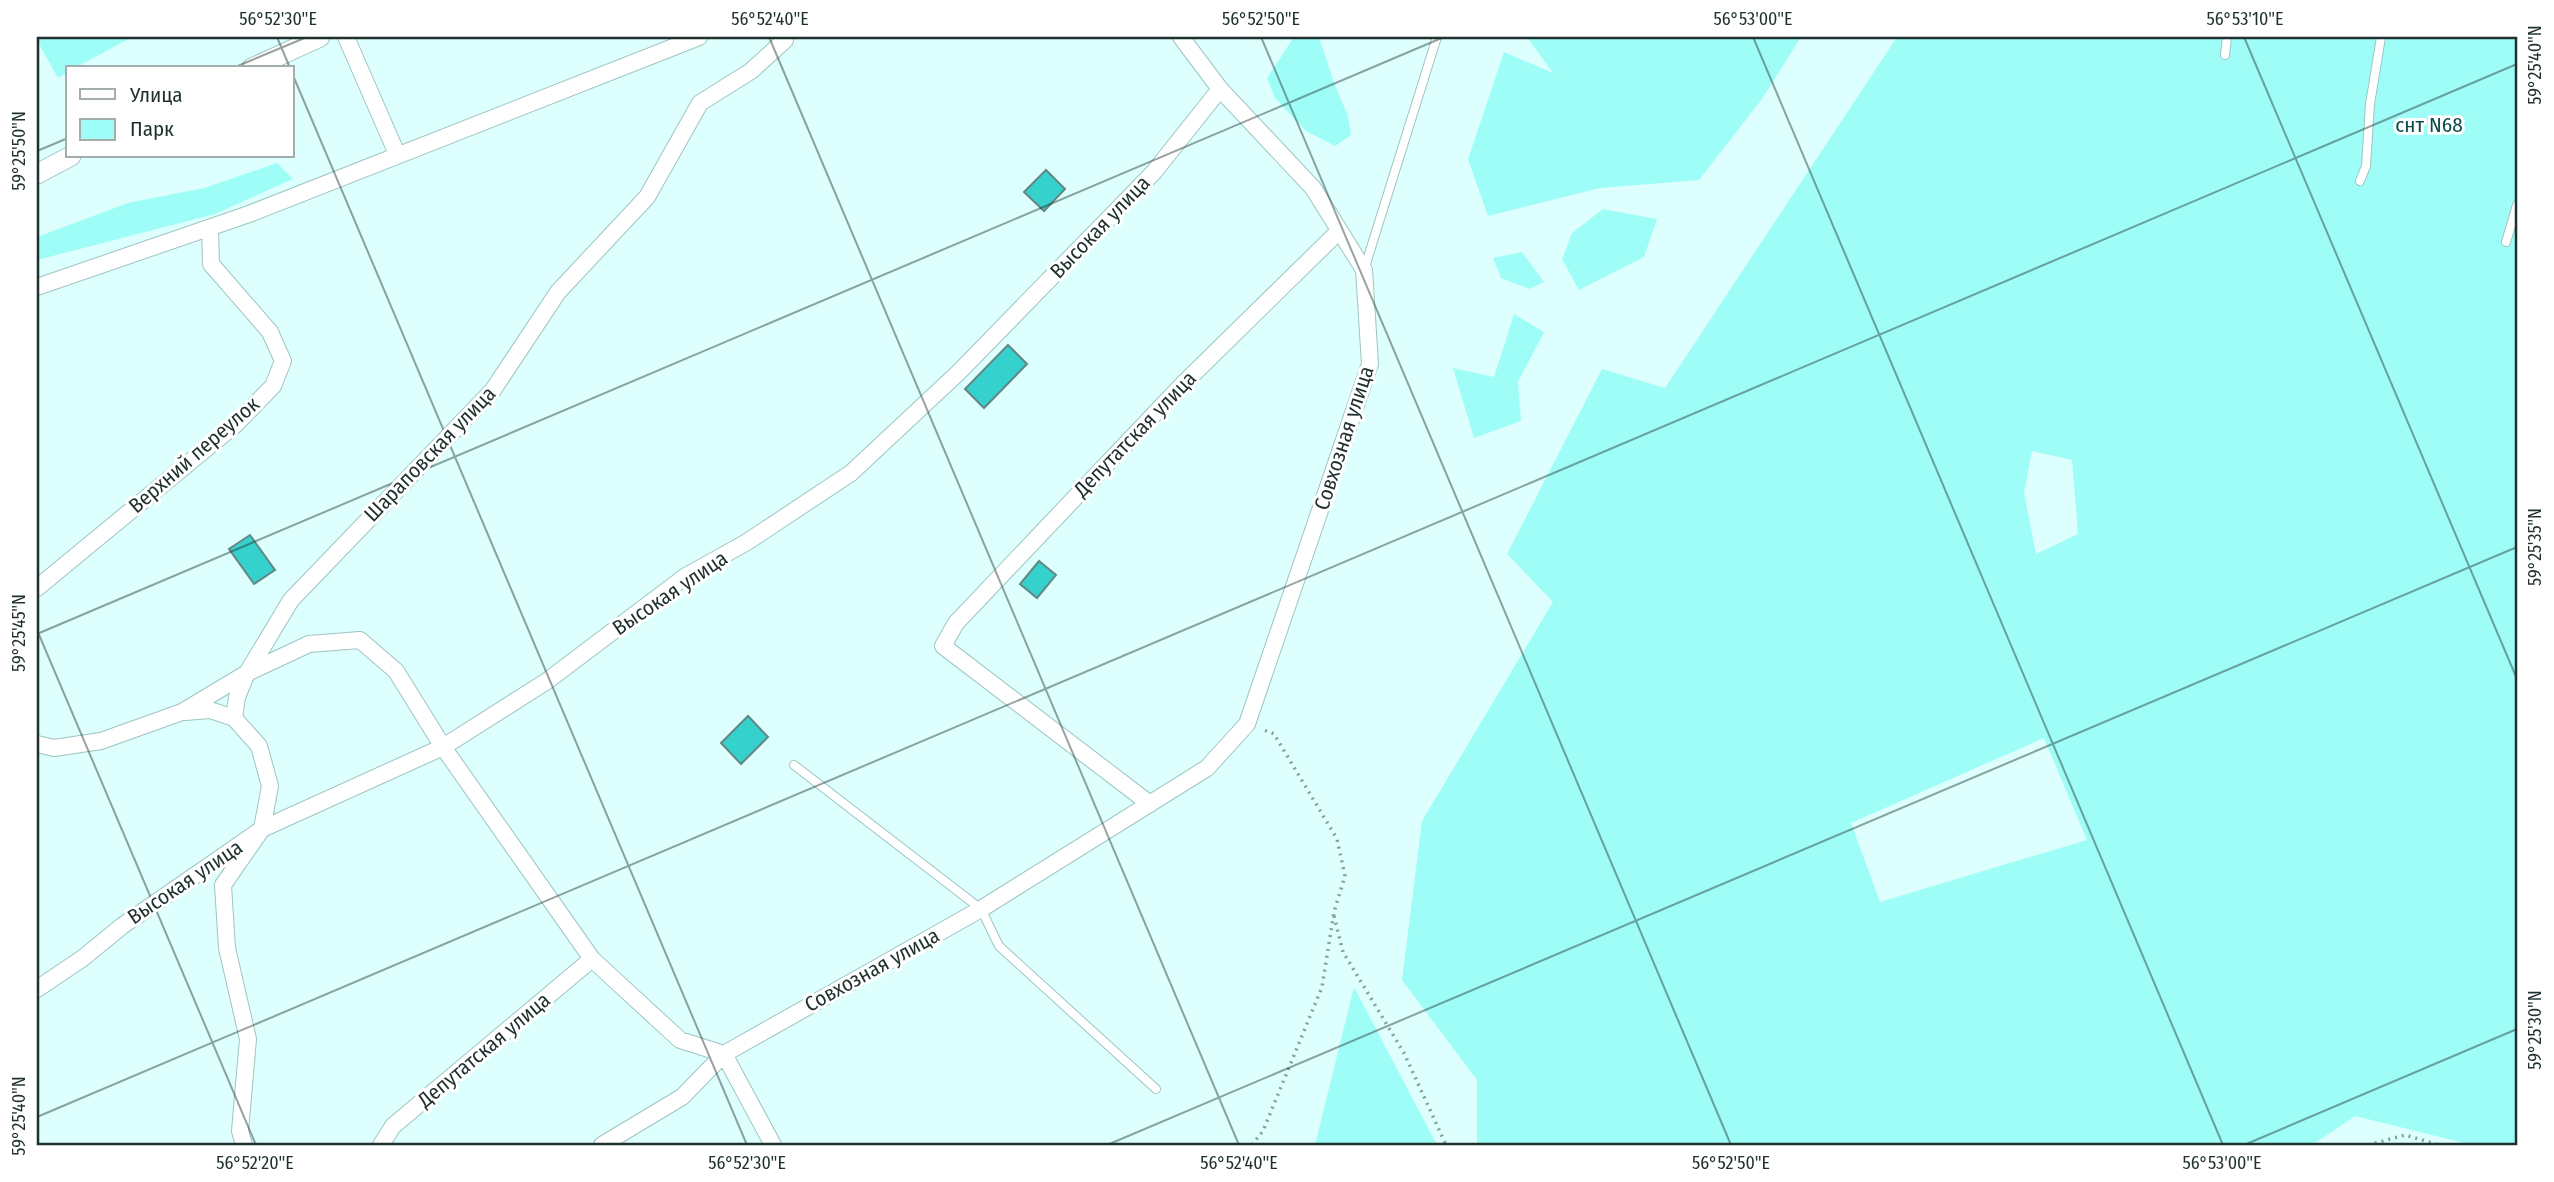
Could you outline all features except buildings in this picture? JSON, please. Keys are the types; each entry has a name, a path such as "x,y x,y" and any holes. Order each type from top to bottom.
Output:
{"street":[{"path":"256,66 320,37"},
{"path":"346,37 397,154"},
{"path":"37,287 249,214 699,37"},
{"name":"Шараповская улица","path":"37,744 54,748 101,741 182,712 247,673 291,600 493,390 558,292 647,197 700,103 751,71 785,40 784,37"},
{"path":"1181,37 1220,89 1313,188 1364,270"},
{"name":"Высокая улица","path":"37,989 262,829 443,747 547,681 686,576 747,542 851,473 959,372 1154,172 1220,89"},
{"path":"37,158 66,148"},
{"path":"37,174 67,158"},
{"name":"Верхний переулок","path":"37,588 236,424 273,386 283,361 270,332 211,264 210,228"},
{"name":"Депутатская улица","path":"1150,804 943,646 956,623 1182,385 1338,232"},
{"name":"Совхозная улица","path":"602,1145 682,1097 724,1054 981,909 1207,768 1247,724 1370,364 1364,270"},
{"path":"234,718 237,697 247,673 309,644 360,640 396,671 443,747 592,959 680,1040 724,1054 773,1145"},
{"path":"182,712 210,710 234,718 259,746 270,786 262,829 223,885 227,948 248,1039 240,1131 244,1145"},
{"name":"Депутатская улица","path":"381,1145 393,1126 592,959"}],"lane":[{"path":"1364,270 1437,37"},
{"path":"2225,55 2227,37"},
{"path":"2360,181 2367,166 2370,104 2381,37"},
{"path":"2506,242 2517,205"},
{"path":"794,765 981,909 999,946 1156,1089"}],"path":[{"path":"1247,724 1274,734 1337,838 1345,876 1334,912 1322,987 1263,1131 1252,1145"},
{"path":"1334,912 1343,952 1404,1053 1446,1145"},
{"path":"2368,1145 2405,1135 2439,1145"}],"green space":[{"path":"37,37 132,37 79,66 66,66 66,73 58,78 39,44 37,45"},
{"path":"1294,37 1319,37 1348,116 1351,135 1335,146 1306,131 1275,98 1267,78"},
{"path":"1527,37 1801,37 1762,99 1699,180 1600,188 1488,216 1468,159 1504,52 1553,73"},
{"name":"снт N68","path":"1897,37 2517,37 2517,1145 2473,1145 2355,1116 2312,1145 1477,1145 1477,1080 1402,980 1422,821 1553,602 1507,554 1602,369 1665,388","holes":["2032,451 2072,460 2078,534 2036,554 2024,493","2044,738 2087,840 1880,902 1851,823"]},
{"path":"277,163 293,179 215,214 37,260 37,237 128,203 204,188"},
{"path":"1603,209 1657,219 1644,257 1579,290 1562,259 1572,233"},
{"path":"1522,252 1544,282 1529,289 1501,278 1493,258"},
{"path":"1514,314 1544,332 1518,382 1521,421 1474,438 1453,368 1494,377"},
{"path":"1354,987 1437,1145 1315,1145"}]}
